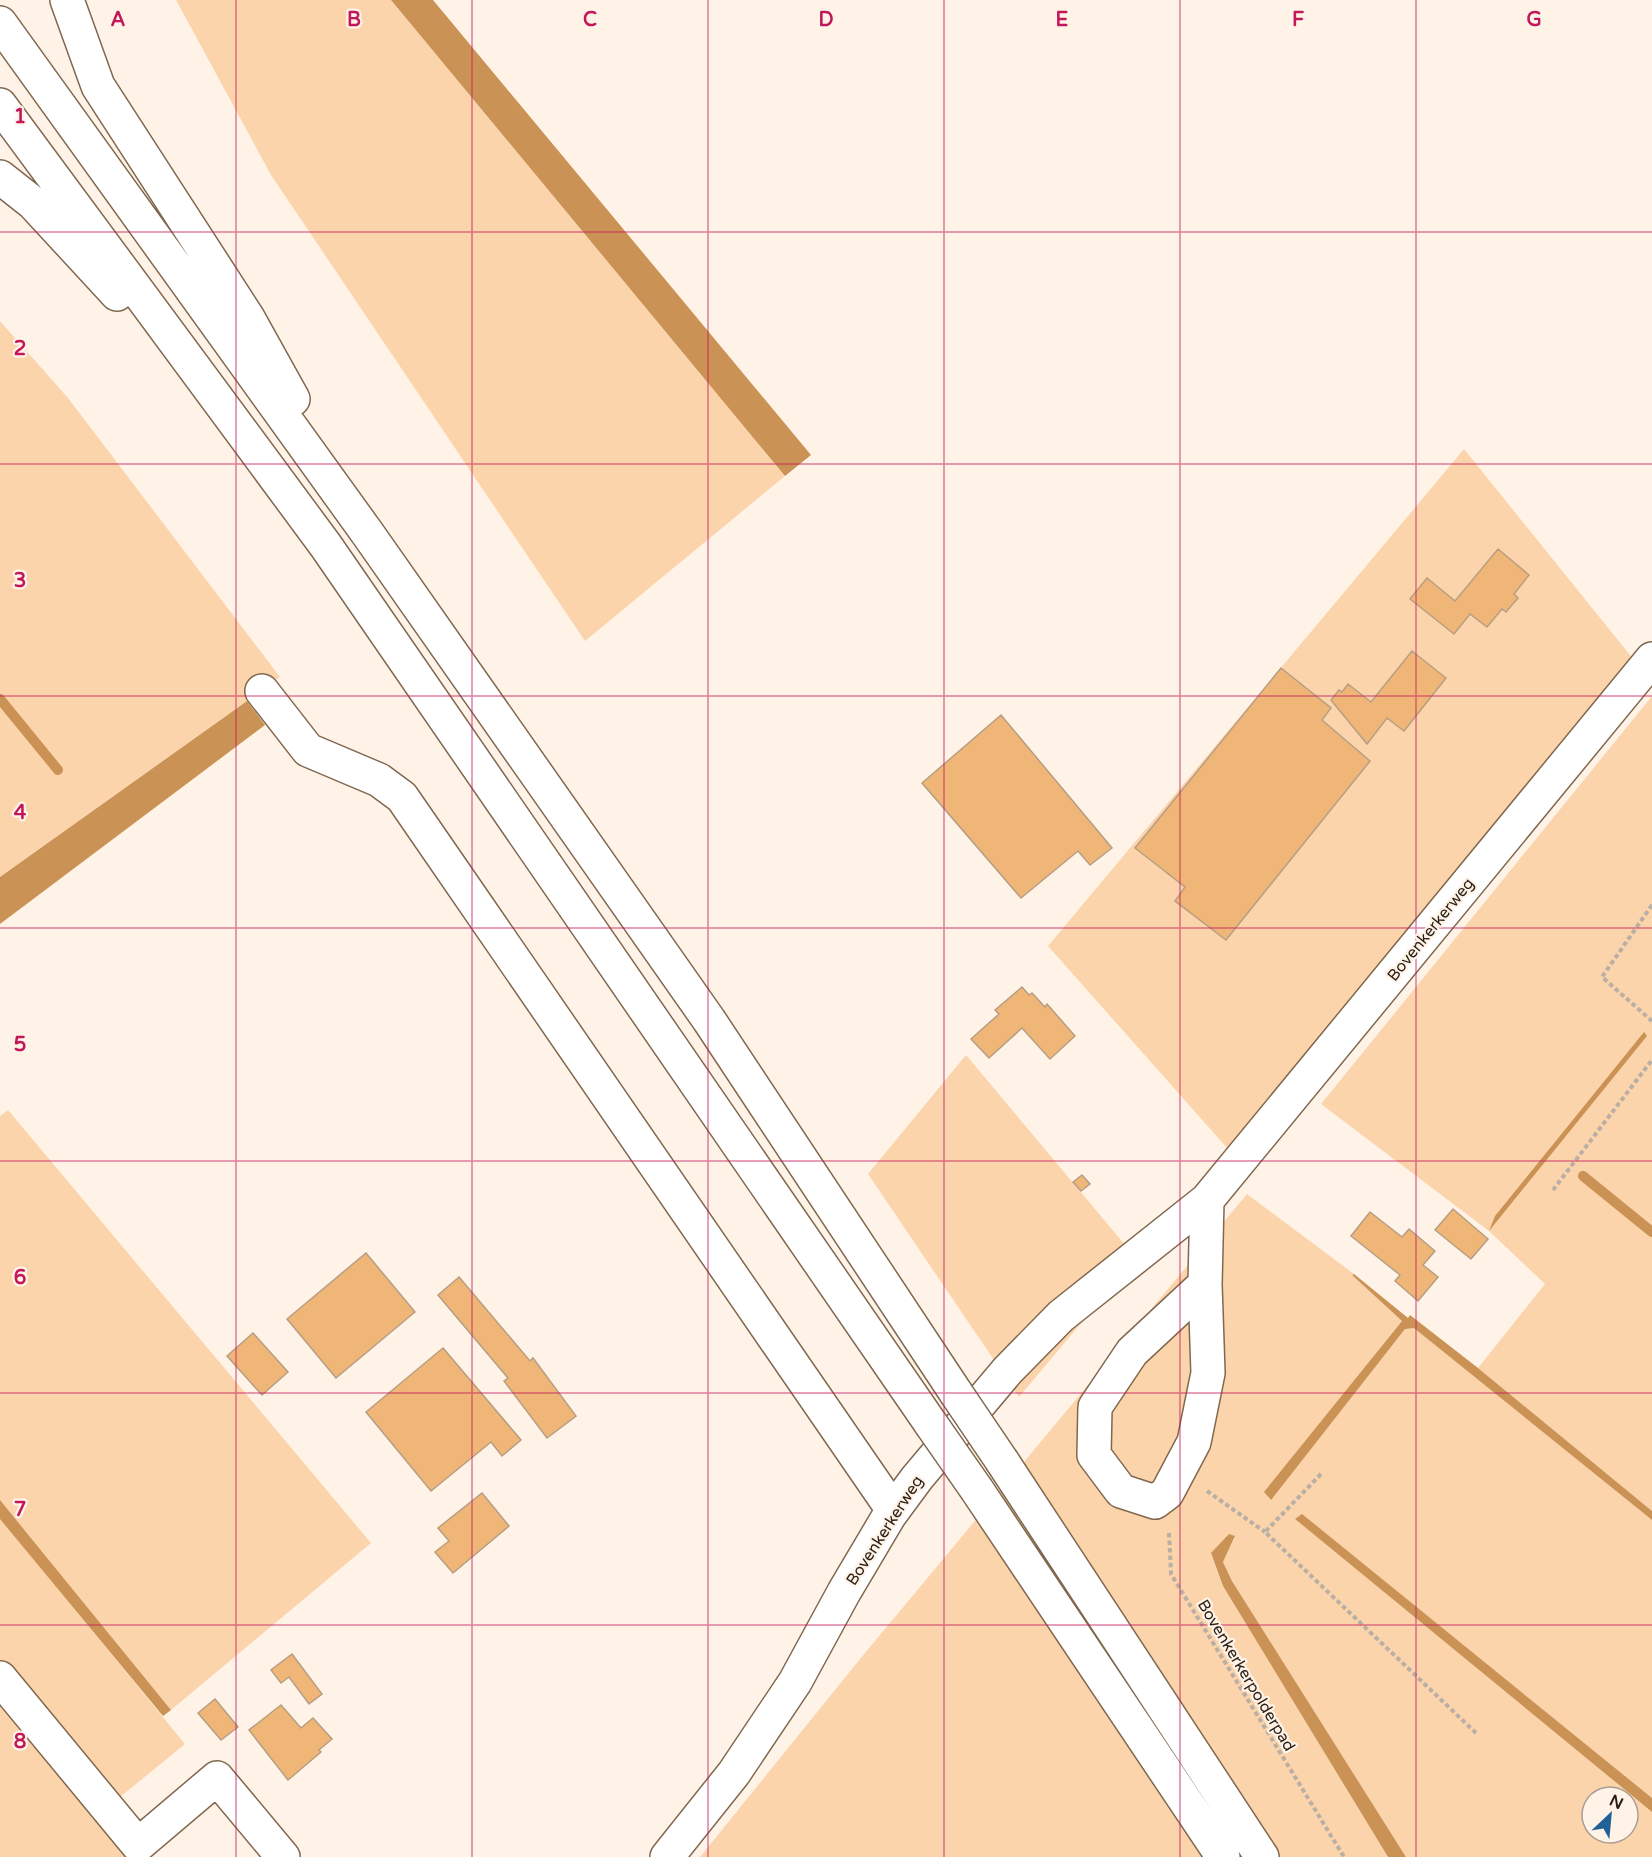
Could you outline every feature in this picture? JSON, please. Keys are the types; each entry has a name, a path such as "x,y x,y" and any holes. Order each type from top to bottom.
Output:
{"main road":[{"path":"67,0 98,86 248,318 368,534"},
{"path":"0,23 368,534 709,1020 1262,1857"},
{"path":"0,105 326,546 977,1490 1223,1857"},
{"path":"0,177 33,203 140,318 210,414 326,546"},
{"name":"Bovenkerkerweg","path":"667,1857 734,1773 795,1682 844,1592 893,1510 917,1478 1007,1371 1061,1316 1207,1200 1652,659"},
{"path":"262,691 308,750 379,780 402,797 893,1510"},
{"path":"1205,1284 1132,1352 1095,1407 1095,1455 1121,1491 1155,1502 1173,1482 1194,1442 1208,1373 1205,1284 1207,1200"},
{"path":"0,1678 138,1845 217,1778 283,1857"}],"path":[{"path":"1652,905 1602,977 1652,1020"},
{"path":"1553,1190 1652,1060"},
{"path":"1265,1532 1321,1474"},
{"path":"1173,1482 1265,1532 1476,1733"},
{"name":"Bovenkerkerpolderpad","path":"1173,1482 1171,1574 1344,1857"}],"shaded area":[{"path":"176,0 391,0 785,476 585,641 271,175"},
{"path":"391,0 433,0 811,455 785,476"},
{"path":"0,321 68,398 280,677 0,877"},
{"path":"1464,449 1634,660 1470,861 1228,1149 1048,946"},
{"path":"1652,696 1652,1511 1478,1368 1545,1284 1489,1231 1321,1104"},
{"path":"247,701 265,725 0,924 0,877"},
{"path":"1644,1032 1647,1036 1489,1231 1495,1216"},
{"path":"966,1055 1136,1258 1019,1397 868,1174"},
{"path":"8,1110 371,1543 171,1710 0,1500 0,1116"},
{"path":"1247,1194 1354,1274 1352,1275 1402,1321 1265,1492 1270,1500 1406,1328 1415,1328 1652,1520 1652,1798 1640,1788 1640,1785 1636,1785 1302,1515 1295,1519 1619,1785 1580,1785 1580,1845 1640,1845 1640,1802 1652,1812 1652,1857 1406,1857 1232,1581 1223,1562 1235,1537 1211,1554 1223,1586 1388,1857 700,1857 860,1659"},
{"path":"1354,1274 1408,1318 1410,1315 1478,1368 1652,1511 1652,1520 1414,1328 1405,1329 1271,1500 1264,1492 1402,1321 1352,1275"},
{"path":"0,1500 171,1710 163,1716 0,1519"},
{"path":"1302,1514 1636,1785 1619,1785 1295,1519"},
{"path":"0,1518 185,1744 103,1811 140,1857 0,1857"},
{"path":"1229,1534 1235,1536 1223,1562 1232,1581 1406,1857 1388,1857 1223,1586 1211,1553"},
{"path":"1640,1788 1652,1798 1652,1812 1640,1802"}],"building":[{"path":"1498,549 1529,575 1514,594 1518,598 1506,612 1502,609 1487,627 1470,614 1454,634 1410,599 1427,578 1455,601"},
{"path":"1412,651 1446,678 1404,731 1387,718 1367,744 1331,700 1348,684 1371,702"},
{"path":"1281,668 1331,708 1322,720 1370,761 1226,940 1175,901 1185,887 1135,848"},
{"path":"1001,715 1112,848 1090,865 1078,851 1021,898 922,783"},
{"path":"1022,987 1029,995 1032,993 1045,1007 1047,1004 1075,1036 1050,1059 1022,1028 989,1058 971,1039 999,1014 995,1010"},
{"path":"1082,1175 1090,1184 1081,1191 1073,1182"},
{"path":"1453,1209 1488,1239 1471,1259 1435,1230"},
{"path":"1370,1212 1402,1237 1409,1229 1435,1251 1423,1265 1438,1277 1418,1301 1395,1281 1400,1275 1351,1236"},
{"path":"366,1253 415,1312 336,1378 287,1319"},
{"path":"459,1277 530,1361 533,1358 576,1416 547,1438 504,1381 508,1378 438,1295"},
{"path":"253,1333 288,1372 262,1395 227,1356"},
{"path":"443,1348 521,1440 502,1456 491,1442 431,1491 366,1412"},
{"path":"482,1493 509,1526 453,1573 435,1552 449,1541 438,1528"},
{"path":"292,1654 322,1694 309,1704 289,1677 281,1683 271,1670"},
{"path":"215,1699 238,1727 221,1740 198,1713"},
{"path":"281,1705 301,1728 313,1718 332,1739 319,1750 321,1752 288,1780 249,1730"}],"waterway":[{"path":"0,699 58,770"},
{"path":"1583,1176 1652,1232"}]}
